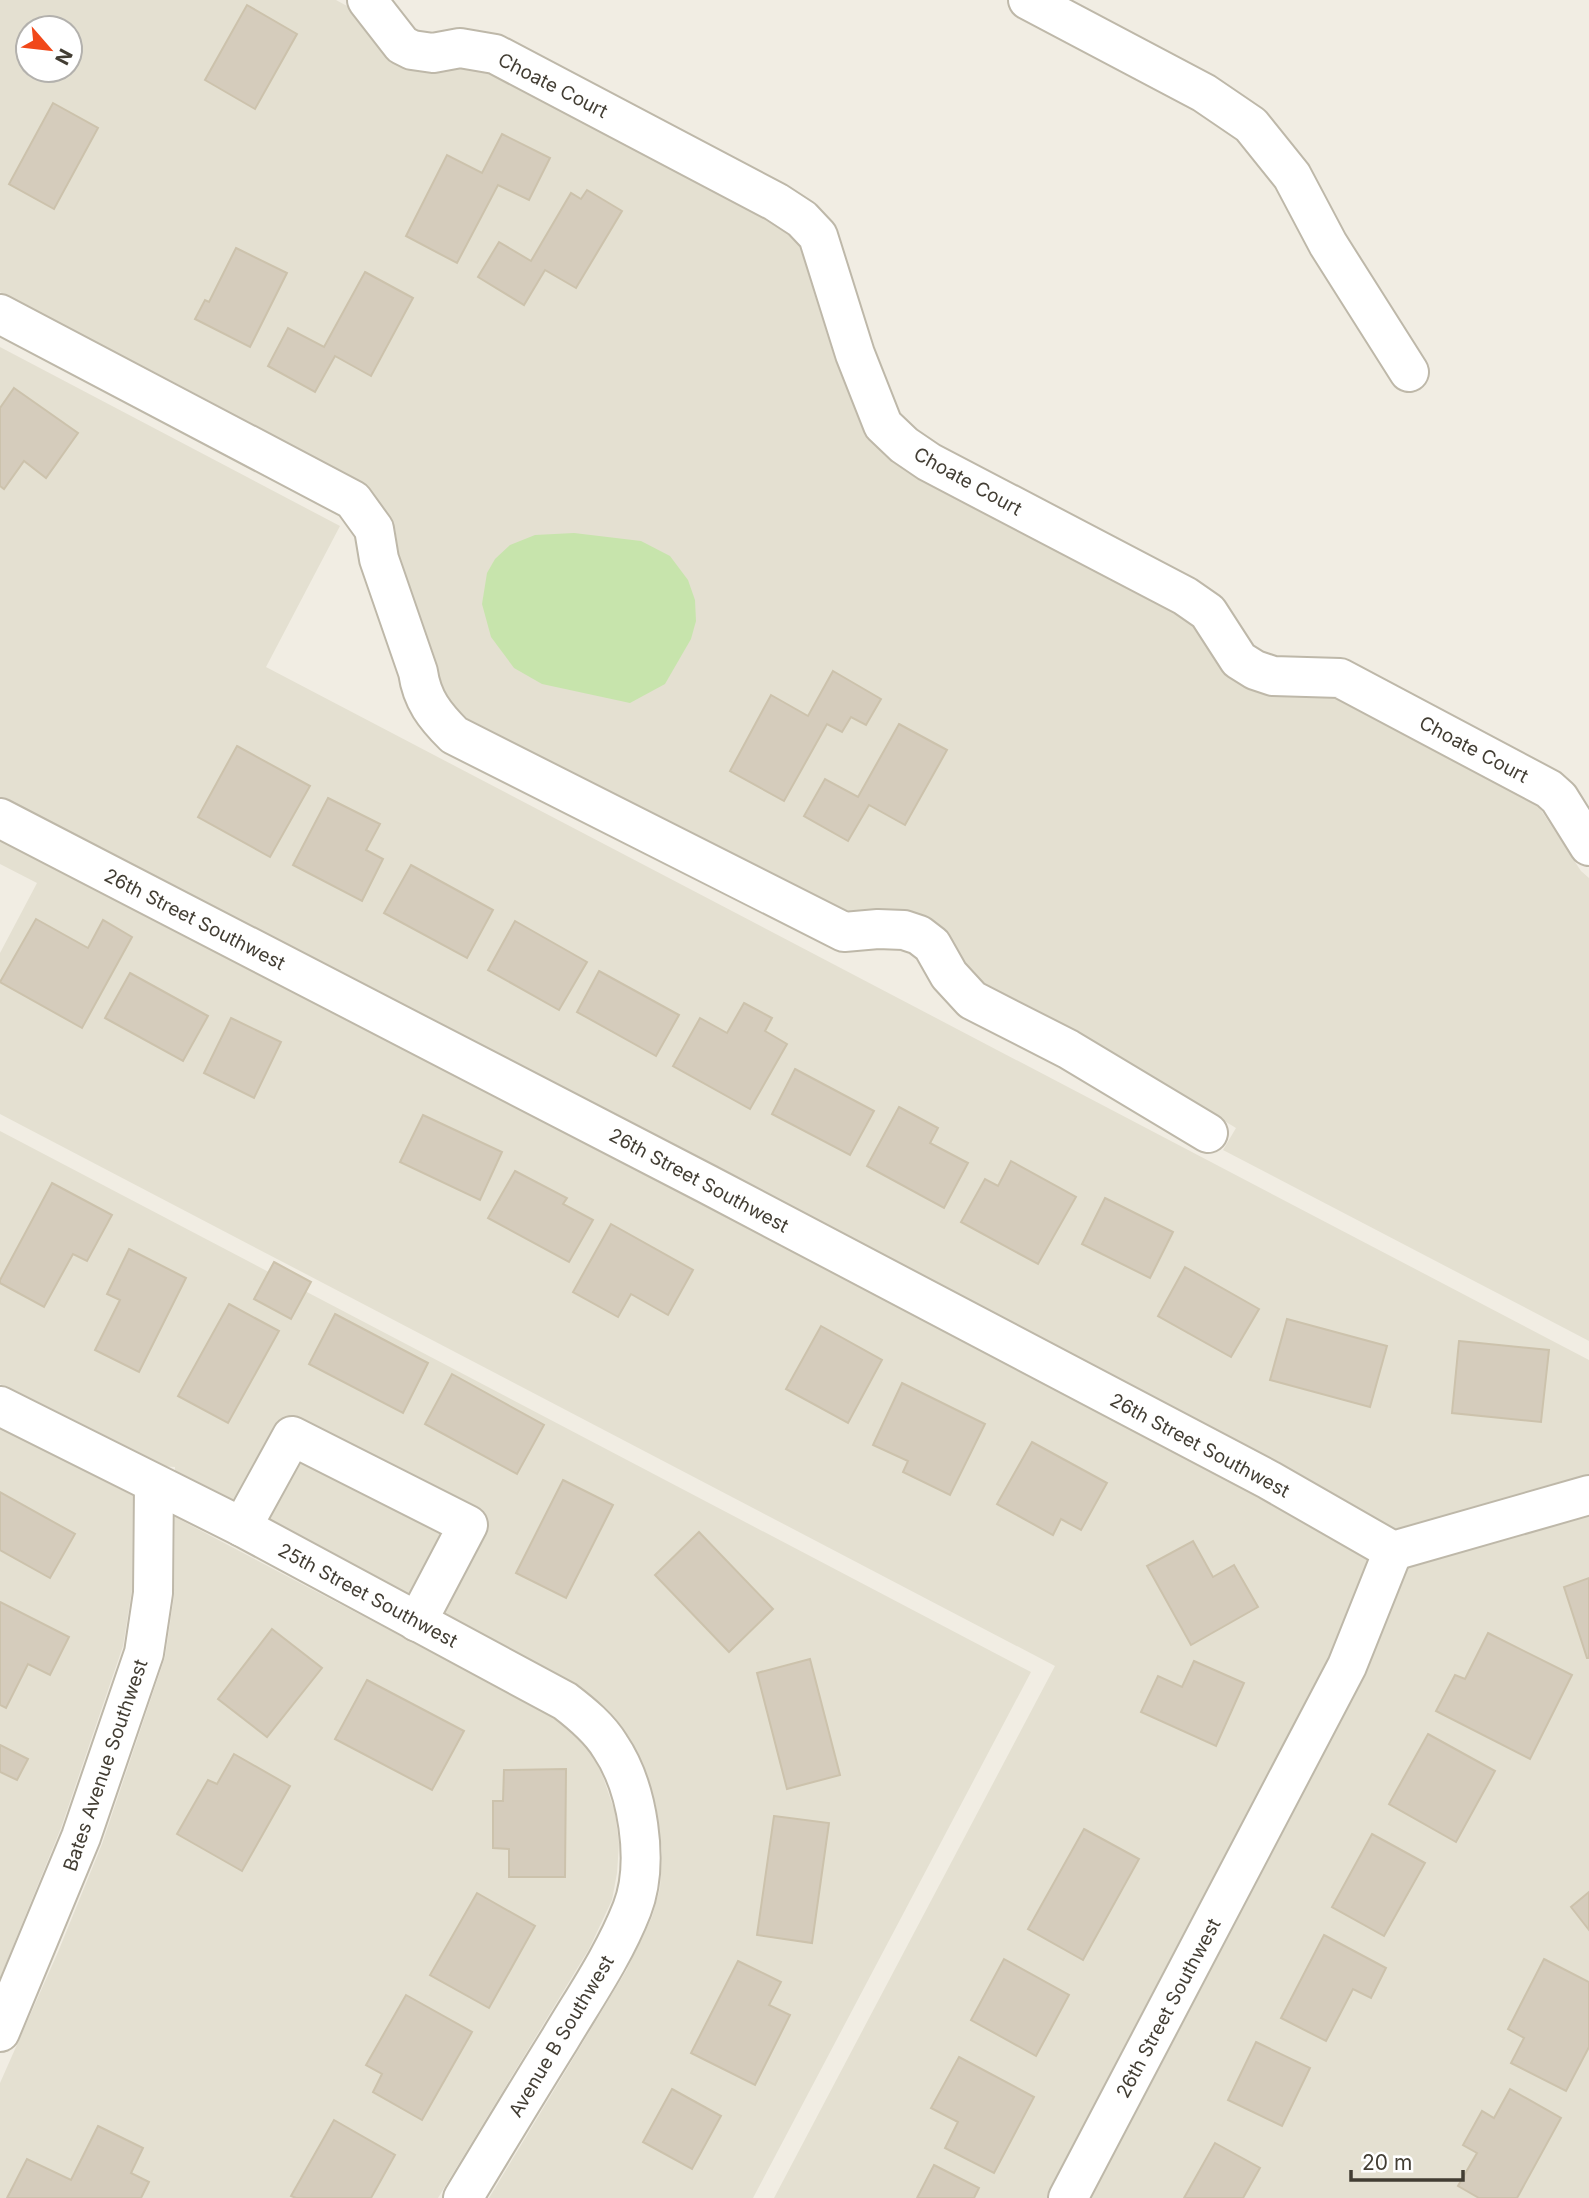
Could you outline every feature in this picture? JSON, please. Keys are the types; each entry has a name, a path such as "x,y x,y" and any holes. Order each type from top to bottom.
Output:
{"street":[{"name":"Choate Court","path":"367,0 402,45 412,50 433,53 460,48 495,54 776,202 803,219 818,236 855,354 883,425 904,445 929,462 1185,596 1208,612 1239,660 1255,670 1273,676 1340,678 1549,789 1559,798 1589,846"},
{"path":"1028,0 1204,93 1251,125 1292,176 1328,244 1409,372"},
{"path":"0,314 353,500 374,529 379,559 433,714 454,735 844,932 904,930 919,935 932,945 949,975 972,1000 1068,1049 1208,1133"},
{"name":"26th Street Southwest","path":"0,818 756,1210 1269,1480 1393,1552 1347,1666 1069,2198"},
{"name":"25th Street Southwest","path":"0,1405 154,1485 242,1527 565,1701 586,1717 610,1746 623,1771 636,1810 640,1845 639,1867"},
{"path":"242,1527 292,1436 468,1525 417,1622"},
{"name":"Bates Avenue Southwest","path":"0,2032 82,1837 144,1653 153,1593 154,1485"},
{"path":"1393,1552 1589,1495"},
{"name":"Avenue B Southwest","path":"463,2198 608,1959 633,1907 639,1867"}],"shaded area":[{"path":"0,0 336,0 347,6 385,55 401,67 433,72 462,68 489,73 789,232 799,244 835,359 863,430 893,461 920,479 1174,612 1193,625 1221,669 1244,686 1274,696 1335,698 1537,804 1581,871 1589,878 1589,1341 1223,1150 1236,1128 1078,1033 985,985 966,965 951,938 932,921 903,910 846,911 467,720 451,704 440,680 438,667 399,555 395,528 370,489 183,387 0,292"},
{"path":"0,347 340,526 266,667 1589,1360 1589,2198 774,2198 1055,1666 0,1114 0,953 37,883 0,864"},
{"path":"0,1131 1031,1672 753,2198 489,2198 626,1971 652,1917 660,1888 662,1851 656,1806 642,1764 626,1734 601,1706 575,1684 175,1475 175,1467 159,1466 0,1384"},
{"path":"0,1427 133,1496 132,1590 123,1646 61,1828 0,1978"},
{"path":"175,1517 554,1717 571,1730 593,1755 603,1777 615,1812 619,1844 612,1900 589,1949 438,2198 0,2198 0,2083 102,1844 165,1657 174,1596"}],"green space":[{"path":"574,533 641,541 670,556 688,580 695,600 696,621 691,639 665,684 630,703 542,684 514,668 491,637 482,604 487,573 495,559 510,545 535,535"}],"building":[{"path":"247,5 297,34 255,109 205,80"},
{"path":"53,103 98,128 54,209 9,184"},
{"path":"502,134 550,158 529,200 498,185 457,263 406,236 447,155 482,173"},
{"path":"587,190 622,211 576,288 545,270 524,305 478,277 499,242 531,261 571,193 581,199"},
{"path":"236,248 287,273 250,347 195,319 205,300 209,302"},
{"path":"365,272 413,298 371,376 335,356 315,392 268,366 288,328 324,347"},
{"path":"14,388 78,433 46,478 24,461 4,489 0,486 0,408"},
{"path":"833,671 881,699 866,725 851,717 842,732 827,724 784,801 730,771 771,695 808,716"},
{"path":"899,724 947,750 905,825 869,805 848,841 804,816 825,779 858,797"},
{"path":"237,746 310,786 270,857 198,817"},
{"path":"328,798 380,824 366,850 383,859 362,901 293,865"},
{"path":"411,865 493,910 467,958 384,913"},
{"path":"36,919 88,948 103,920 132,937 82,1028 0,982"},
{"path":"515,921 587,962 559,1010 488,970"},
{"path":"599,971 679,1015 656,1056 577,1012"},
{"path":"130,973 208,1016 183,1061 105,1018"},
{"path":"744,1003 772,1018 765,1031 787,1044 750,1109 673,1066 700,1018 727,1033"},
{"path":"231,1018 281,1042 254,1098 204,1073"},
{"path":"795,1069 874,1111 850,1155 772,1114"},
{"path":"899,1107 938,1128 930,1143 968,1163 944,1208 867,1166"},
{"path":"423,1115 502,1152 480,1200 400,1162"},
{"path":"1011,1161 1076,1197 1038,1264 961,1222 985,1179 998,1186"},
{"path":"515,1171 567,1198 563,1204 593,1220 569,1262 488,1218"},
{"path":"52,1183 112,1215 87,1261 73,1254 44,1307 0,1283 0,1280"},
{"path":"1105,1198 1173,1232 1150,1278 1082,1244"},
{"path":"611,1224 693,1270 668,1315 631,1294 618,1317 573,1292"},
{"path":"129,1249 186,1278 139,1372 95,1350 120,1300 107,1294"},
{"path":"274,1262 311,1282 291,1319 254,1299"},
{"path":"1185,1267 1259,1309 1231,1357 1158,1316"},
{"path":"229,1304 279,1331 228,1423 178,1396"},
{"path":"335,1314 428,1363 403,1413 309,1364"},
{"path":"1287,1319 1387,1346 1370,1407 1270,1380"},
{"path":"821,1326 882,1360 848,1423 786,1389"},
{"path":"1459,1341 1549,1350 1541,1422 1452,1413"},
{"path":"452,1374 544,1425 517,1474 425,1424"},
{"path":"902,1383 985,1424 950,1495 903,1472 908,1461 873,1445"},
{"path":"1032,1442 1107,1483 1081,1530 1061,1519 1053,1535 997,1504"},
{"path":"563,1480 613,1505 566,1598 516,1573"},
{"path":"0,1492 75,1534 50,1578 0,1550"},
{"path":"699,1532 773,1609 729,1652 655,1575"},
{"path":"1193,1541 1213,1577 1234,1565 1258,1607 1191,1645 1147,1566"},
{"path":"1589,1578 1589,1658 1587,1658 1564,1587"},
{"path":"0,1602 69,1637 50,1675 28,1664 6,1708 0,1705"},
{"path":"272,1629 322,1668 267,1737 218,1699"},
{"path":"1488,1633 1572,1675 1530,1759 1436,1711 1455,1675 1465,1679"},
{"path":"810,1659 840,1775 787,1789 757,1673"},
{"path":"1194,1661 1244,1683 1216,1746 1141,1712 1158,1676 1182,1687"},
{"path":"367,1680 464,1731 432,1790 335,1739"},
{"path":"1428,1734 1495,1771 1456,1842 1389,1804"},
{"path":"0,1745 28,1759 17,1780 0,1772"},
{"path":"234,1754 290,1786 242,1871 177,1834 208,1780 217,1784"},
{"path":"566,1769 565,1877 509,1877 509,1849 493,1848 493,1801 503,1801 504,1770"},
{"path":"774,1816 829,1823 812,1943 757,1935"},
{"path":"1084,1829 1139,1859 1083,1960 1028,1929"},
{"path":"1372,1834 1425,1863 1384,1936 1332,1907"},
{"path":"1589,1892 1589,1930 1571,1907"},
{"path":"477,1893 535,1926 489,2008 430,1975"},
{"path":"1324,1935 1386,1968 1371,1998 1353,1989 1326,2041 1281,2018"},
{"path":"1004,1959 1069,1995 1036,2056 971,2020"},
{"path":"1544,1959 1589,1982 1589,2047 1566,2091 1511,2063 1524,2038 1508,2029"},
{"path":"738,1961 781,1982 769,2005 790,2015 755,2085 691,2053"},
{"path":"406,1995 472,2032 422,2120 373,2092 382,2074 366,2065"},
{"path":"1256,2042 1310,2068 1282,2126 1228,2100"},
{"path":"959,2057 1034,2097 994,2173 945,2148 958,2122 931,2108"},
{"path":"672,2089 721,2116 692,2169 643,2142"},
{"path":"1510,2089 1561,2118 1517,2198 1479,2198 1458,2186 1477,2153 1463,2145 1482,2111 1494,2118"},
{"path":"334,2120 395,2155 371,2198 291,2196"},
{"path":"98,2126 143,2148 131,2173 149,2182 141,2198 7,2198 27,2159 71,2180"},
{"path":"1215,2143 1260,2168 1243,2198 1184,2198"},
{"path":"934,2165 979,2188 974,2198 917,2198"}]}
